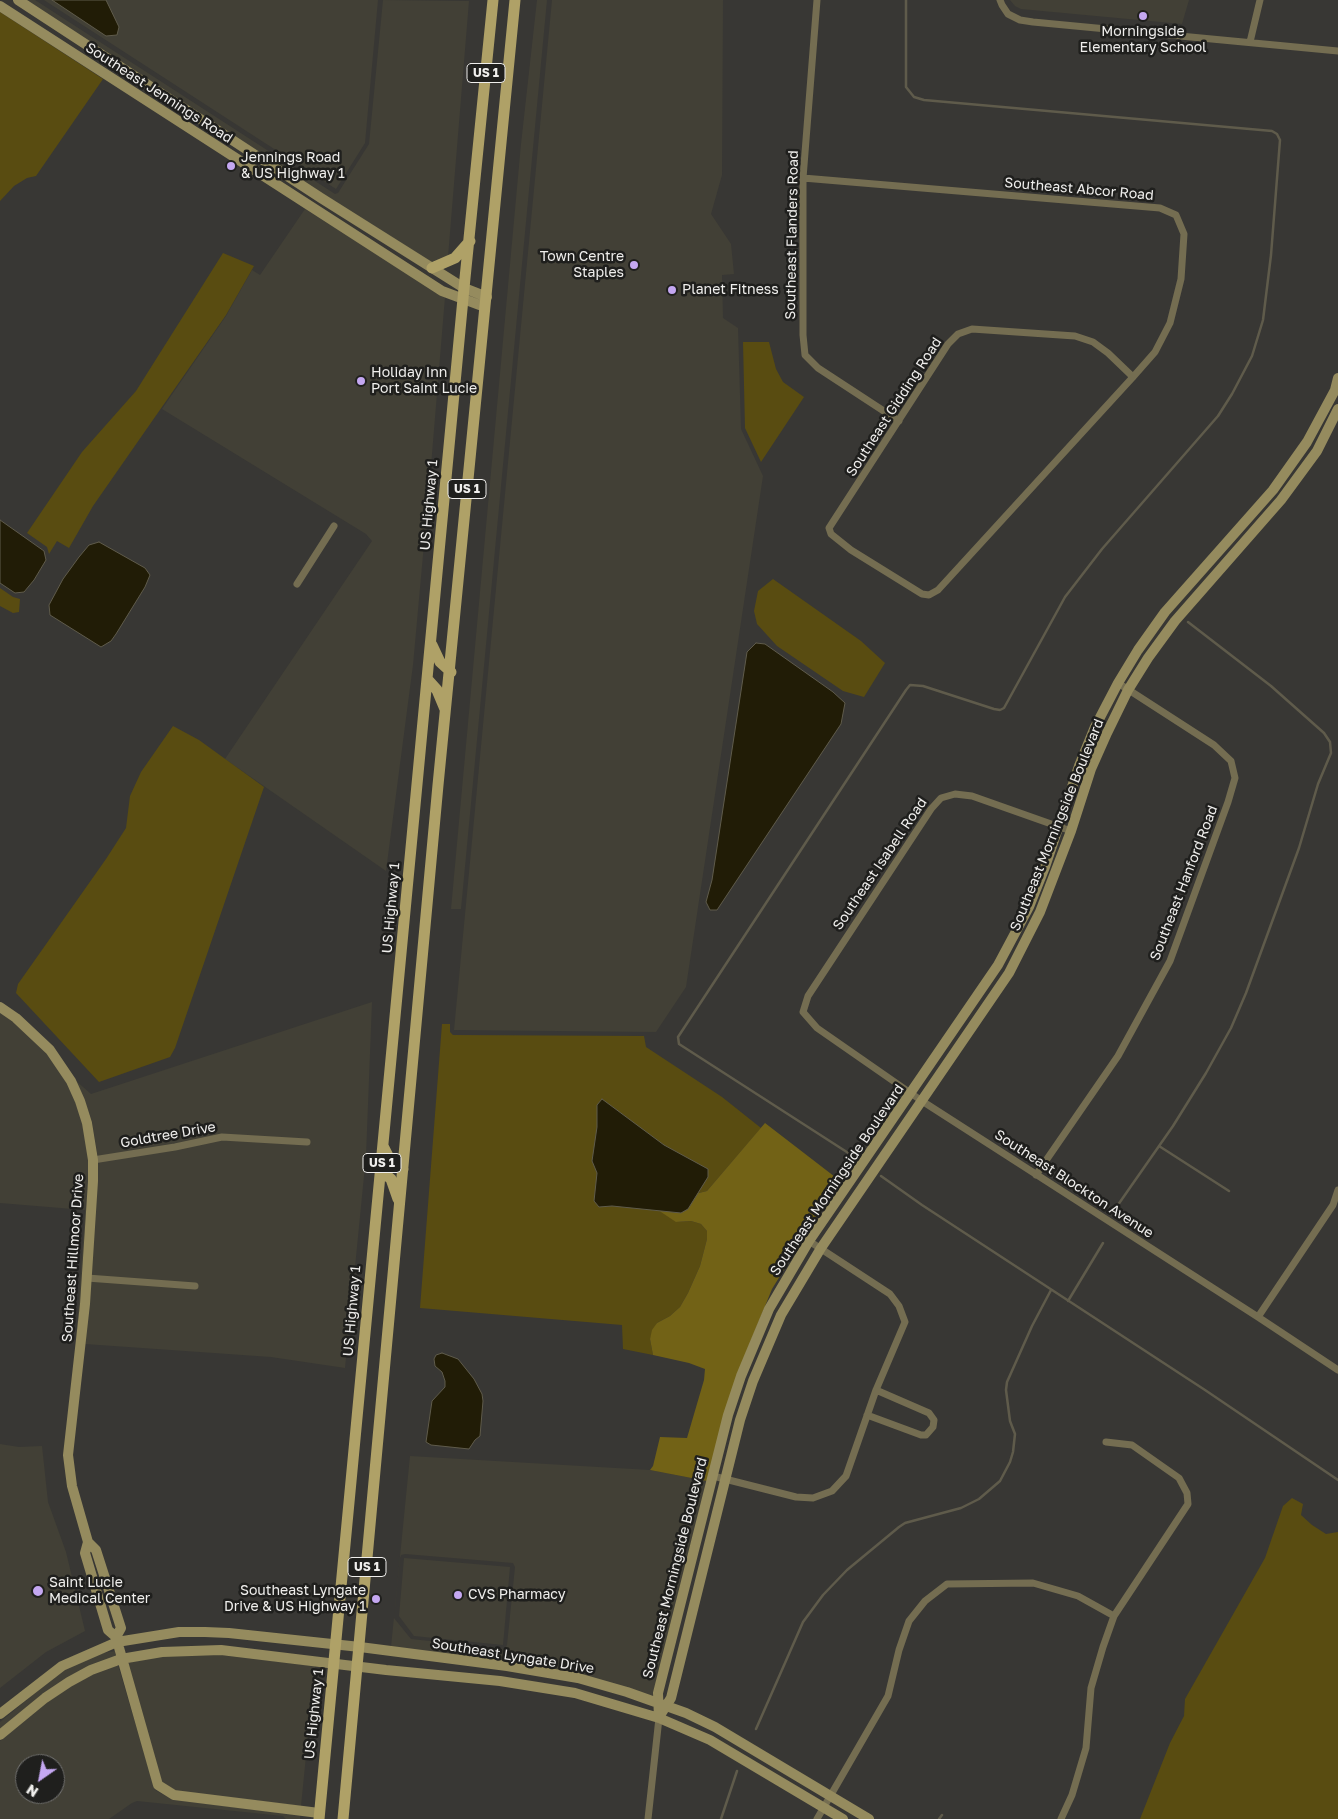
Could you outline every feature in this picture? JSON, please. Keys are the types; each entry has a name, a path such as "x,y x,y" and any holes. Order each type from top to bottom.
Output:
{"main road":[{"name":"US Highway 1","path":"319,1816 428,680 463,294 470,241 493,0"},
{"name":"US 1","path":"343,1819 402,1169 515,0"},
{"path":"432,268 455,258 470,241"},
{"path":"431,643 440,662 451,672"},
{"path":"428,680 437,690 446,711"},
{"path":"383,1146 392,1164 402,1169"},
{"path":"381,1171 391,1179 400,1203"}],"street":[{"name":"Southeast Jennings Road","path":"18,0 321,198 432,268 463,294"},
{"name":"Southeast Flanders Road","path":"817,0 804,178 803,335 805,355 818,368 899,421"},
{"path":"1000,0 1008,14 1020,20 1033,22 1338,51"},
{"path":"1250,42 1260,0"},
{"name":"Southeast Jennings Road","path":"0,6 442,291 463,294 486,302"},
{"name":"Southeast Abcor Road","path":"804,178 1160,208 1176,215 1184,234 1181,279 1170,323 1155,352 938,590 929,595 922,594 851,550 831,534 829,528"},
{"name":"Southeast Gidding Road","path":"829,528 948,344 958,334 972,329 1075,336 1094,342 1133,377"},
{"name":"Southeast Morningside Boulevard","path":"663,1705 658,1693 728,1415 751,1351 769,1309 809,1241 998,965 1029,906 1045,867 1058,826 1095,727 1138,650 1157,623 1273,490 1308,442 1336,391 1338,378"},
{"name":"Southeast Morningside Boulevard","path":"659,1718 663,1705 671,1698 740,1420 763,1356 781,1314 821,1248 1009,973 1040,912 1071,831 1091,769 1128,690 1175,621 1281,500 1316,451 1338,410"},
{"path":"1273,490 1281,500"},
{"path":"297,584 334,526"},
{"path":"1192,582 1200,591"},
{"name":"Southeast Hanford Road","path":"1036,1175 1118,1056 1170,961 1235,778 1231,760 1214,745 1118,683"},
{"name":"Southeast Isabell Road","path":"803,1012 808,996 930,809 941,798 964,794 1071,831"},
{"name":"Southeast Hillmoor Drive","path":"0,1007 39,1038 61,1065 80,1101 87,1123 93,1160 87,1278 68,1455 72,1486 88,1542 96,1550 121,1628 116,1640 158,1786 174,1796 319,1816"},
{"name":"Southeast Blockton Avenue","path":"803,1012 817,1028 911,1094 1338,1370"},
{"name":"Goldtree Drive","path":"93,1160 175,1147 222,1137 307,1142"},
{"path":"1258,1317 1336,1206 1338,1190"},
{"path":"713,1476 796,1497 813,1498 832,1492 846,1476 866,1414 905,1322 899,1306 890,1294 809,1241"},
{"path":"87,1278 195,1286"},
{"path":"751,1351 763,1356"},
{"path":"866,1414 920,1435 929,1433 933,1427 934,1420 929,1413 876,1390"},
{"path":"1061,1819 1072,1795 1086,1748 1091,1688 1114,1616 1188,1504 1187,1494 1179,1478 1132,1445 1106,1442"},
{"path":"817,1819 888,1696 898,1650 909,1621 924,1600 947,1584 1033,1583 1078,1596 1114,1616"},
{"path":"684,1590 697,1594"},
{"name":"Southeast Lyngate Drive","path":"0,1714 62,1666 116,1640 179,1632 205,1632 336,1645 506,1666 578,1678 627,1692 686,1713 715,1727 869,1819"},
{"name":"Southeast Lyngate Drive","path":"0,1735 45,1698 91,1670 122,1659 162,1652 215,1650 500,1681 575,1693 659,1718 710,1740 843,1819"},
{"path":"648,1819 659,1718"}],"shaded area":[{"path":"27,0 35,0 335,194 338,193 369,144 383,0 469,1 448,257 433,263 319,191"},
{"path":"44,0 378,0 365,143 336,189"},
{"path":"52,0 106,0 119,27 117,35 106,36"},
{"path":"537,0 547,0 461,909 451,909 521,144"},
{"path":"552,0 723,0 722,175 711,214 731,244 734,274 722,275 723,318 738,328 741,429 763,476 686,987 656,1032 454,1030"},
{"name":"Morningside Elementary School","path":"1010,0 1189,0 1182,24 1021,9"},
{"path":"0,12 103,79 36,176 27,178 14,186 0,201"},
{"path":"305,209 445,297 413,665 386,871 225,759 372,541 366,534 162,409 226,316 252,270 260,275"},
{"path":"223,253 254,266 226,315 93,506 69,548 57,541 49,554 47,547 27,533 82,452 136,391"},
{"path":"743,342 769,342 776,369 783,382 804,397 761,462 745,428"},
{"path":"0,520 44,551 46,560 24,592 15,593 0,583"},
{"path":"99,542 145,568 150,575 145,587 116,634 111,641 101,647 50,615 49,605 63,579 79,557 89,545"},
{"path":"773,579 861,641 885,663 864,697 843,691 777,646 757,624 754,611 758,591"},
{"path":"0,588 13,597 20,599 19,612 13,613 0,606"},
{"path":"756,643 765,644 833,692 845,703 841,724 717,910 710,910 706,902 712,880 747,652"},
{"path":"173,726 199,740 264,787 175,1048 170,1057 99,1082 16,993 18,984 126,828 130,796 141,772"},
{"path":"372,1002 366,1156 345,1368 271,1357 85,1344 98,1159 92,1121 75,1080 91,1094"},
{"path":"0,1013 14,1022 47,1053 67,1084 83,1124 89,1160 76,1342 85,1210 0,1203"},
{"path":"442,1024 450,1024 450,1032 453,1035 644,1036 646,1047 722,1097 761,1128 707,1191 674,1199 676,1222 691,1221 701,1224 707,1231 707,1239 700,1266 680,1307 670,1316 657,1323 650,1339 653,1355 623,1349 622,1325 420,1308"},
{"path":"602,1099 664,1145 708,1169 708,1177 688,1209 681,1213 612,1206 599,1207 594,1201 597,1173 592,1161 597,1127 597,1105"},
{"path":"765,1123 839,1180 772,1289 737,1375 707,1481 650,1470 653,1466 660,1437 687,1438 704,1380 705,1369 689,1363 653,1355 650,1339 652,1330 657,1323 670,1316 680,1307 700,1266 707,1239 707,1231 701,1224 691,1221 676,1222 661,1212 656,1206 674,1199 707,1191"},
{"path":"442,1353 458,1359 474,1379 482,1394 480,1436 469,1449 431,1445 426,1442 432,1401 445,1387 442,1372 435,1366 434,1359 436,1355"},
{"name":"Saint Lucie Medical Center","path":"0,1444 19,1447 42,1446 48,1502 66,1552 85,1631 46,1652 0,1688"},
{"path":"410,1456 650,1470 707,1481 653,1696 391,1647","holes":["401,1555 513,1563 515,1567 507,1645 505,1649 411,1639 394,1618"]},
{"path":"1292,1498 1303,1504 1301,1515 1312,1525 1326,1534 1338,1532 1338,1819 1140,1819 1170,1743 1184,1716 1185,1699 1265,1558 1283,1506"},
{"path":"404,1558 510,1567 503,1645 414,1636 399,1616"},
{"path":"115,1651 116,1657 0,1729 0,1722 63,1670 103,1653"},
{"path":"220,1655 315,1666 301,1806 176,1791 162,1782 127,1663 162,1656"},
{"path":"118,1665 155,1790 173,1800 300,1815 300,1819 286,1819 283,1816 137,1801 109,1819 0,1819 0,1741 47,1702 71,1686"}],"waterway":[{"path":"853,1156 679,1044 678,1037 910,685 923,686 994,709 1000,710 1004,708 1065,597 1102,549 1218,416 1252,356 1263,320 1271,255 1280,140 1277,134 1272,131 924,100 914,97 906,87 906,0"},
{"path":"1113,1212 1173,1126 1231,1028 1246,993 1299,848 1318,784 1331,753 1330,742 1324,733 1271,686 1188,622"},
{"path":"1159,1146 1229,1191"},
{"path":"881,1176 1338,1480"},
{"path":"1068,1301 1103,1243"},
{"path":"756,1729 803,1622 823,1595 847,1570 905,1523 961,1508 979,1499 1000,1481 1010,1462 1015,1434 1010,1421 1006,1390 1007,1382 1032,1326 1051,1290"},
{"path":"721,1819 737,1771"},
{"path":"939,1819 942,1815"}],"place":[{"name":"Morningside Elementary School","path":"1143,16"},
{"name":"Jennings Road & US Highway 1","path":"231,166"},
{"name":"Town Centre Staples","path":"634,265"},
{"name":"Planet Fitness","path":"672,290"},
{"name":"Holiday Inn Port Saint Lucie","path":"361,381"},
{"name":"Saint Lucie Medical Center","path":"38,1591"},
{"name":"CVS Pharmacy","path":"458,1595"},
{"name":"Southeast Lyngate Drive & US Highway 1","path":"376,1599"}]}
